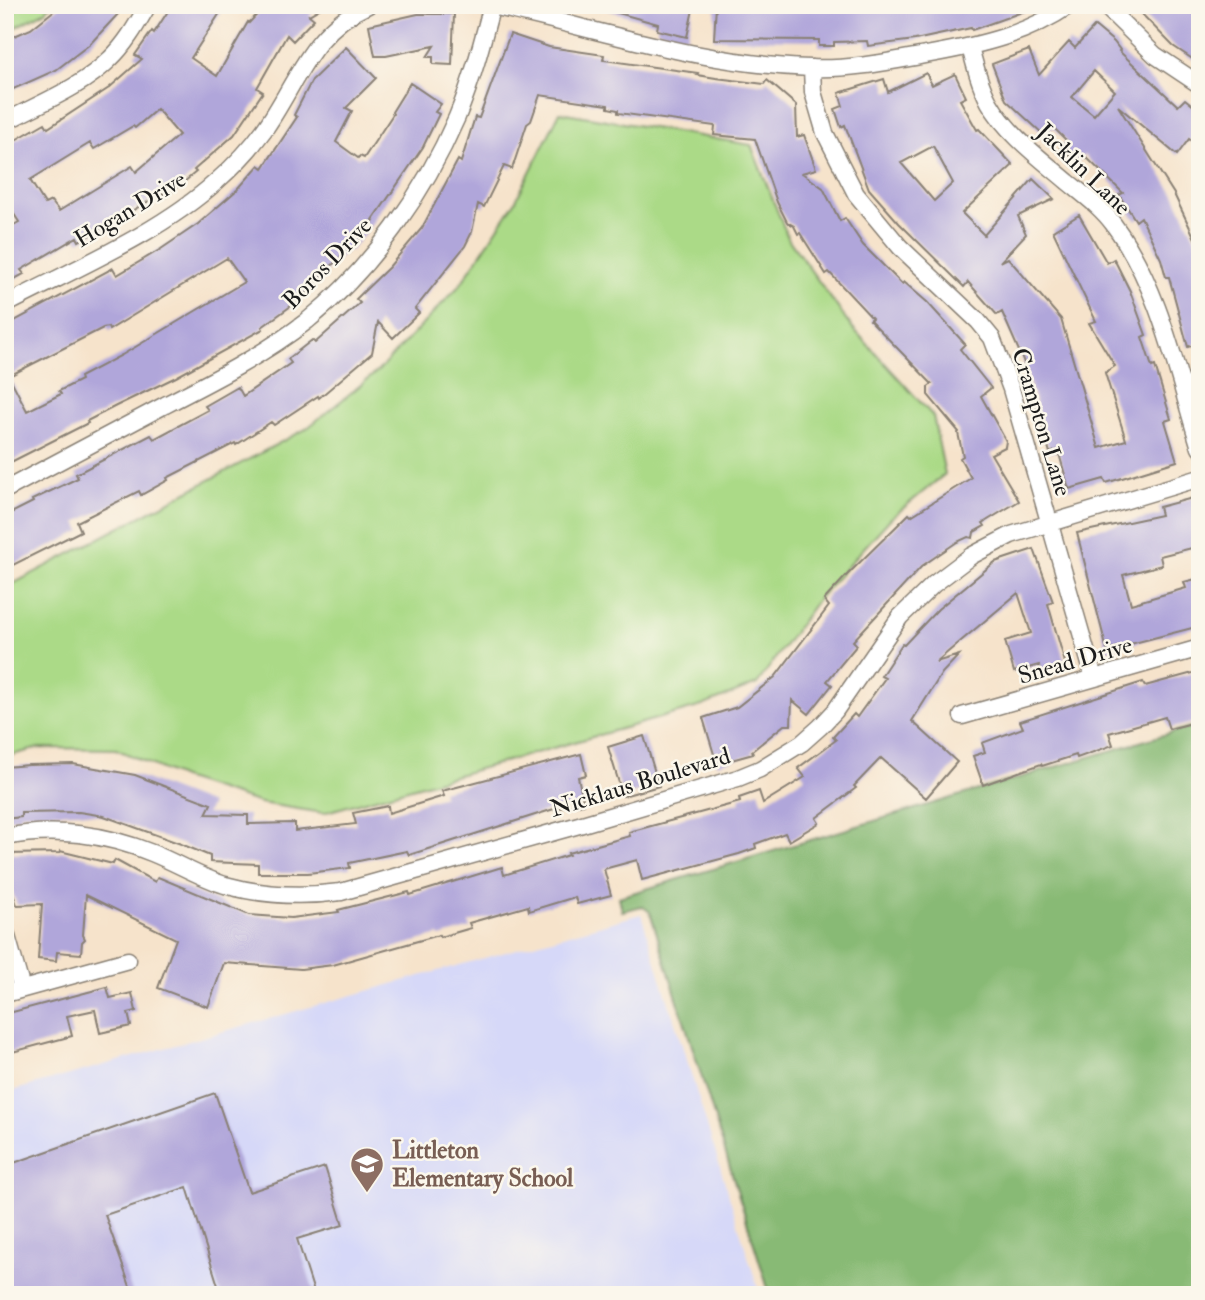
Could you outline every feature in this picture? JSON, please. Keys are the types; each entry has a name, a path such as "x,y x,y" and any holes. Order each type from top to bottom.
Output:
{"street":[{"path":"5,122 92,74 127,40 148,5"},
{"name":"Hogan Drive","path":"5,305 171,217 216,182 264,130 317,43 333,26 368,5"},
{"path":"490,6 651,47 713,59 812,68 906,59 970,47 1037,25 1070,5"},
{"path":"1104,5 1155,55 1200,85"},
{"name":"Boros Drive","path":"5,489 239,367 291,332 330,300 365,264 402,216 432,168 457,115 490,6"},
{"name":"Jacklin Lane","path":"970,47 981,85 1002,121 1098,208 1135,256 1152,292 1200,447"},
{"name":"Crampton Lane","path":"812,68 813,92 825,133 856,194 900,247 978,321 992,338 1050,522 1094,678"},
{"name":"Nicklaus Boulevard","path":"5,837 41,832 88,835 130,845 199,875 235,887 272,894 320,895 341,892 724,782 760,769 782,757 820,727 835,711 900,617 934,584 993,543 1050,522 1200,478"},
{"name":"Snead Drive","path":"962,716 1200,648"},
{"path":"5,929 23,989"},
{"path":"5,994 128,960"}],"shaded area":[{"name":"Littleton Elementary School","path":"641,914 760,1295 5,1295 5,1093"}],"green space":[{"path":"5,5 51,5 46,11 5,33"},
{"path":"560,112 751,145 789,240 851,326 933,416 945,474 890,519 818,599 757,684 702,706 323,813 260,803 182,778 116,749 39,748 5,757 5,588 306,429 378,371 460,285 515,202"},
{"path":"1200,724 1200,1295 770,1295 650,912 642,906 622,911 619,897"}],"building":[{"path":"61,5 110,5 119,13 90,44 56,70 9,91 5,81 5,40 31,29"},
{"path":"172,5 225,5 191,58 217,76 248,22 266,5 326,5 309,15 314,19 293,41 287,35 257,88 263,92 234,135 194,170 196,172 166,197 163,193 79,241 77,237 21,270 24,274 5,284 5,230 19,222 5,200 5,146 45,123 48,128 109,88 142,59 135,55 152,31 154,33","holes":["157,109 179,135 136,172 132,166 59,211 51,201 45,204 30,180 90,143 94,149 133,126 135,128"]},
{"path":"607,5 694,5 687,37 657,30 658,24 607,10"},
{"path":"716,5 1036,7 972,30 971,28 915,40 868,46 867,41 834,42 834,46 819,46 819,40 714,39"},
{"path":"1133,5 1200,5 1200,64 1173,46"},
{"path":"418,14 454,14 452,65 433,64 433,57 427,57 434,46 375,56 369,25"},
{"path":"1095,26 1178,106 1185,99 1200,111 1200,148 1189,139 1177,155 1118,106 1174,194 1200,249 1200,343 1188,347 1169,277 1166,277 1161,259 1141,217 1136,221 1119,195 1123,193 1084,155 1078,162 1060,148 1067,141 1053,127 1044,135 1006,100 992,64 1029,50 1039,75 1069,42 1075,48","holes":["1094,71 1115,91 1094,115 1072,97"]},
{"path":"510,34 549,47 604,55 603,60 764,84 767,80 796,105 797,137 804,135 816,169 802,173 823,188 840,221 845,218 863,245 902,284 904,282 927,302 965,344 960,349 991,388 981,396 1006,441 1005,447 991,454 1019,501 983,523 985,526 974,532 973,538 968,537 957,542 922,566 853,641 857,645 827,681 832,685 809,714 792,700 791,725 784,725 752,751 753,754 717,764 703,718 737,707 775,677 829,606 824,600 846,576 909,514 911,516 971,478 960,458 963,456 959,432 928,395 928,387 932,384 870,320 872,318 829,272 826,274 800,233 787,222 777,202 755,139 714,135 715,126 618,113 618,110 608,108 608,105 540,95 512,169 504,166 484,207 478,204 472,232 465,246 415,309 419,313 393,338 378,322 372,353 319,398 318,396 274,425 271,422 236,445 235,443 167,478 168,480 141,495 139,491 77,522 81,531 5,569 5,516 78,478 76,474 151,435 154,439 208,410 205,406 238,387 243,396 291,363 288,359 312,340 315,343 360,303 356,299 389,267 422,228 458,160 461,162 475,117 479,118"},
{"path":"346,47 376,78 346,108 352,111 336,142 358,158 364,158 410,83 441,104 435,112 439,114 423,147 351,251 349,249 302,298 262,327 263,329 5,465 5,326 113,268 117,275 198,224 238,189 259,165 263,168 297,117 294,115 312,80","holes":["227,258 244,282 80,377 81,380 59,391 61,394 27,411 9,376 103,328 108,327 109,330"]},
{"path":"926,73 932,85 955,74 966,97 960,100 977,130 979,129 1013,165 962,213 984,235 1033,179 1054,199 1018,216 1026,234 1000,262 1008,258 1061,319 1099,448 1126,440 1105,373 1115,366 1089,323 1096,321 1053,231 1079,215 1107,263 1114,259 1130,291 1146,335 1142,337 1152,367 1155,366 1171,419 1165,421 1177,461 1106,483 1104,479 1069,489 1058,450 1050,453 1023,360 1002,312 997,315 968,282 964,287 899,223 869,189 845,125 841,127 835,109 843,106 839,93 884,79 888,92","holes":["933,146 953,183 934,201 901,163"]},
{"path":"1200,496 1200,546 1160,556 1162,565 1123,575 1131,604 1186,588 1184,582 1200,578 1200,626 1107,650 1077,533 1161,515 1159,507"},
{"path":"1034,549 1053,602 1048,604 1066,666 1041,673 1039,665 1014,672 1005,641 1031,633 1018,593 936,662 959,655 942,673 912,721 957,762 926,798 881,758 854,786 856,788 816,818 819,823 789,841 785,833 755,844 756,848 739,854 642,880 637,860 604,869 611,895 577,904 575,897 529,911 528,906 469,923 471,928 333,965 301,969 224,963 208,1007 158,988 176,939 86,895 85,939 82,942 81,954 57,952 56,961 38,959 42,904 17,905 9,883 7,854 60,851 113,864 115,860 155,882 158,877 249,915 291,918 339,912 338,910 409,892 410,895 502,867 504,875 630,836 629,832 740,802 739,798 759,791 763,803 805,777 798,768 836,740 833,737 854,714 857,717 885,678 881,676 902,644 904,645 938,609 995,562"},
{"path":"1200,671 1200,721 1169,729 1165,717 1109,733 1113,745 1077,758 1076,755 1042,766 1041,764 983,785 973,756 985,752 982,743 1023,728 1020,721 1143,682 1145,686"},
{"path":"644,736 659,786 623,796 608,747"},
{"path":"581,754 586,775 578,777 584,804 554,809 409,855 407,851 349,863 350,868 308,873 258,873 258,864 210,862 210,856 104,816 79,812 21,813 21,817 5,819 5,767 73,764 135,775 211,804 206,814 248,815 248,824 295,823 295,831 356,824 353,813 388,806 389,813 444,796 442,791"},
{"path":"107,987 110,998 132,993 136,1011 128,1013 131,1026 100,1033 95,1010 67,1016 72,1036 5,1054 5,1014"},
{"path":"215,1093 249,1192 325,1167 343,1225 297,1239 315,1295 221,1295 187,1187 105,1215 133,1295 5,1295 5,1166"}],"place":[{"name":"Littleton Elementary School","path":"367,1194"}]}
